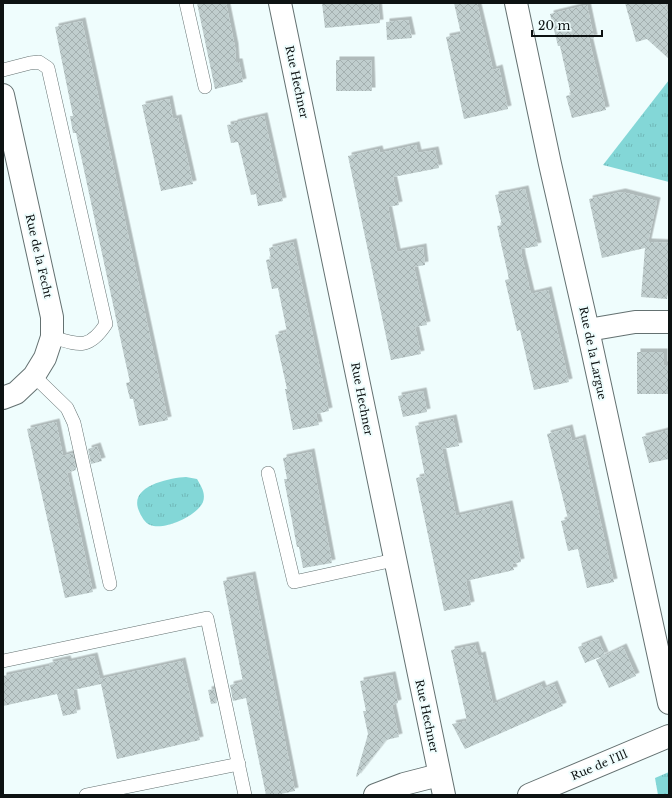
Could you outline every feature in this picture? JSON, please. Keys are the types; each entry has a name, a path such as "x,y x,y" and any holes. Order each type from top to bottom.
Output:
{"street":[{"name":"Rue Hechner","path":"280,3 394,560 442,785"},
{"name":"Rue de la Largue","path":"516,3 550,164 588,330 669,702"},
{"name":"Rue de la Fecht","path":"3,95 52,317 52,337 45,358 34,376 16,393 3,398"},
{"path":"588,330 635,322 669,322"},
{"name":"Rue de l'Ill","path":"529,795 669,736"},
{"path":"375,795 404,784 442,785"}],"lane":[{"path":"186,3 205,87"},
{"path":"3,70 30,62 40,62 48,68 106,324 99,335 88,343 71,343 52,337"},
{"path":"34,376 67,408 74,423 110,584"},
{"path":"268,473 294,582 394,560"},
{"path":"3,661 207,618 245,795"},
{"path":"86,795 239,764"}],"green space":[{"path":"669,80 669,182 603,165"},
{"path":"186,477 197,479 201,487 204,499 200,507 187,517 171,524 156,526 146,523 139,511 137,502 139,495 152,485 170,479"},
{"path":"669,772 669,795 658,795 655,778"}],"building":[{"path":"197,3 226,3 235,47 236,62 239,62 243,82 215,89"},
{"path":"322,3 378,3 380,23 325,28"},
{"path":"454,3 477,3 493,70 499,68 508,109 464,119 446,37 461,34"},
{"path":"625,3 665,3 669,16 669,59 647,39 636,42"},
{"path":"587,5 594,38 589,39 606,110 572,118 566,96 571,95 560,46 558,46 550,14"},
{"path":"408,20 412,38 387,40 386,22"},
{"path":"82,21 168,420 139,426 133,399 130,399 126,383 130,382 76,133 73,133 70,116 73,116 55,27"},
{"path":"336,60 371,60 372,91 336,91"},
{"path":"169,99 173,119 178,118 193,184 161,191 142,105"},
{"path":"264,116 283,201 258,206 256,194 251,195 238,142 231,143 227,125"},
{"path":"416,145 418,153 435,150 439,168 393,177 399,205 388,207 397,252 423,247 425,265 414,267 427,325 415,327 421,354 391,360 348,156 379,149 380,153"},
{"path":"525,189 538,246 521,249 522,257 531,294 548,290 569,382 534,390 520,330 517,331 505,280 509,279 497,226 502,225 495,195"},
{"path":"622,192 657,201 648,242 669,243 669,282 667,299 641,297 645,248 602,258 589,199"},
{"path":"293,242 329,411 316,414 319,425 293,430 285,389 287,389 275,335 287,332 278,288 272,289 266,260 271,259 269,248"},
{"path":"637,352 664,352 664,365 669,365 669,394 637,394"},
{"path":"423,391 427,412 403,417 398,396"},
{"path":"453,418 459,446 442,449 456,516 509,504 521,562 512,564 514,570 466,581 471,605 444,611 416,478 425,476 415,426"},
{"path":"56,422 63,456 73,453 76,470 67,473 93,592 65,598 27,429"},
{"path":"569,428 572,441 582,438 614,582 587,588 578,549 568,551 561,521 568,519 547,434"},
{"path":"669,430 669,459 649,463 642,437"},
{"path":"97,446 102,461 91,464 88,449"},
{"path":"311,452 332,563 303,568 299,547 297,547 284,479 287,479 283,458"},
{"path":"252,575 295,791 276,795 266,795 246,698 233,701 230,685 243,682 223,581"},
{"path":"598,639 605,655 585,663 578,647"},
{"path":"475,645 478,656 482,655 493,704 541,684 543,689 554,684 563,706 465,749 452,724 467,721 451,650"},
{"path":"623,647 636,676 609,688 596,660"},
{"path":"94,656 100,679 182,661 200,740 117,759 101,684 73,690 77,713 63,716 57,694 3,706 3,676 50,666 49,663 67,659 68,662"},
{"path":"392,675 398,703 392,705 399,737 386,740 357,777 356,776 368,734 363,711 366,711 360,681"},
{"path":"214,689 217,703 211,704 208,690"}]}
